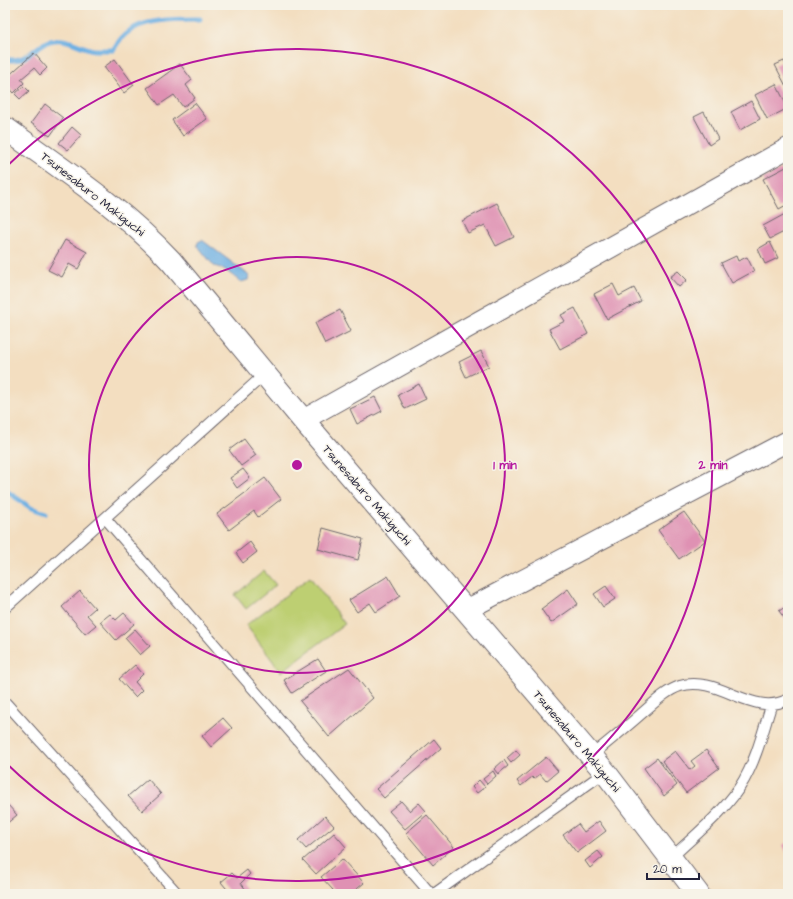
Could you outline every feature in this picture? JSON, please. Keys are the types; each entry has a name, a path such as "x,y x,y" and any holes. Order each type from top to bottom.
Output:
{"street":[{"name":"Tsunesaburo Makiguchi","path":"5,128 114,207 152,240 303,420 598,764 698,894"},
{"path":"303,420 788,148"},
{"path":"466,610 788,441"}],"lane":[{"path":"5,608 265,374"},
{"path":"105,518 433,894 598,764 662,696 679,686 695,684 727,691 758,704 771,706 780,704 788,699"},
{"path":"5,702 178,894"},
{"path":"671,858 731,800 744,781 757,752 771,706"}],"green space":[{"path":"264,571 276,585 246,609 235,595"},
{"path":"310,577 345,624 281,672 246,625"}],"water":[{"path":"202,240 246,273 249,276 248,280 241,282 224,269 214,266 197,245 198,242"}],"building":[{"path":"34,53 47,68 40,75 34,68 21,79 24,83 14,93 5,83 5,79"},
{"path":"115,59 134,85 124,93 104,67"},
{"path":"784,61 788,69 788,90 775,65"},
{"path":"180,64 192,80 186,85 195,98 183,107 174,95 159,105 147,88"},
{"path":"776,84 788,108 767,119 755,95"},
{"path":"24,86 29,91 20,99 15,94"},
{"path":"751,101 760,119 740,130 731,112"},
{"path":"195,103 207,119 183,136 172,120"},
{"path":"45,104 63,118 50,136 31,123"},
{"path":"704,112 718,139 709,145 694,117"},
{"path":"72,127 81,135 68,150 59,143"},
{"path":"788,166 788,204 779,209 763,179"},
{"path":"497,203 514,237 496,246 485,225 468,233 462,221"},
{"path":"785,214 788,221 788,230 770,239 763,226"},
{"path":"65,240 87,252 78,269 69,264 62,277 48,270"},
{"path":"770,242 778,258 765,264 758,249"},
{"path":"736,256 738,261 747,257 754,271 732,283 721,263"},
{"path":"678,271 687,280 679,287 670,277"},
{"path":"613,284 619,296 634,288 641,301 607,319 594,294"},
{"path":"575,308 588,334 560,349 549,329 565,321 561,315"},
{"path":"340,310 351,331 325,344 315,323"},
{"path":"481,351 489,366 466,377 459,362"},
{"path":"419,384 426,399 405,409 398,395"},
{"path":"375,397 382,411 357,424 350,409"},
{"path":"244,439 256,455 241,466 229,450"},
{"path":"243,469 250,478 237,488 230,478"},
{"path":"265,478 281,499 258,517 254,511 229,530 217,514"},
{"path":"684,512 705,541 679,559 658,530"},
{"path":"323,528 363,539 358,560 318,549"},
{"path":"250,542 257,552 243,563 236,553"},
{"path":"388,576 400,596 376,612 370,603 357,612 349,600"},
{"path":"606,586 615,599 603,607 594,594"},
{"path":"568,589 578,604 551,623 541,609"},
{"path":"80,591 95,608 87,615 96,625 85,634 62,607"},
{"path":"788,605 788,623 779,611"},
{"path":"124,613 134,624 116,640 100,622 110,614 116,620"},
{"path":"135,629 150,646 140,655 125,638"},
{"path":"318,659 326,671 292,693 284,680"},
{"path":"135,665 143,674 135,682 142,690 135,697 119,679"},
{"path":"349,668 373,698 329,737 300,701"},
{"path":"223,718 232,728 211,747 202,736"},
{"path":"434,739 441,748 384,798 376,789"},
{"path":"516,750 520,755 511,763 507,758"},
{"path":"706,750 719,768 686,793 662,761 675,751 690,770 695,766 691,761"},
{"path":"546,757 558,771 546,781 540,774 534,779 532,777 521,786 517,781"},
{"path":"657,758 677,785 664,796 644,768"},
{"path":"504,760 508,766 498,774 494,769"},
{"path":"493,771 496,776 487,784 483,779"},
{"path":"148,779 161,794 142,811 128,796"},
{"path":"479,780 485,787 477,793 472,787"},
{"path":"401,801 410,811 419,803 426,811 405,829 389,811"},
{"path":"7,804 17,815 5,825 5,807"},
{"path":"427,815 454,847 433,865 406,833"},
{"path":"325,816 334,826 306,849 298,840"},
{"path":"599,821 606,831 577,853 563,835 578,824 584,832"},
{"path":"334,833 346,847 316,874 303,860"},
{"path":"788,842 788,855 783,845"},
{"path":"598,851 603,857 590,868 585,861"},
{"path":"342,859 364,883 351,894 329,894 333,890 321,877"},
{"path":"247,870 250,874 241,883 246,890 241,894 231,894 221,882 232,873 237,878"}],"waterway":[{"path":"5,59 20,59 42,45 55,40 65,40 94,50 113,50 125,35 142,24 162,20 200,19"},
{"path":"5,490 31,508 46,513"}]}
